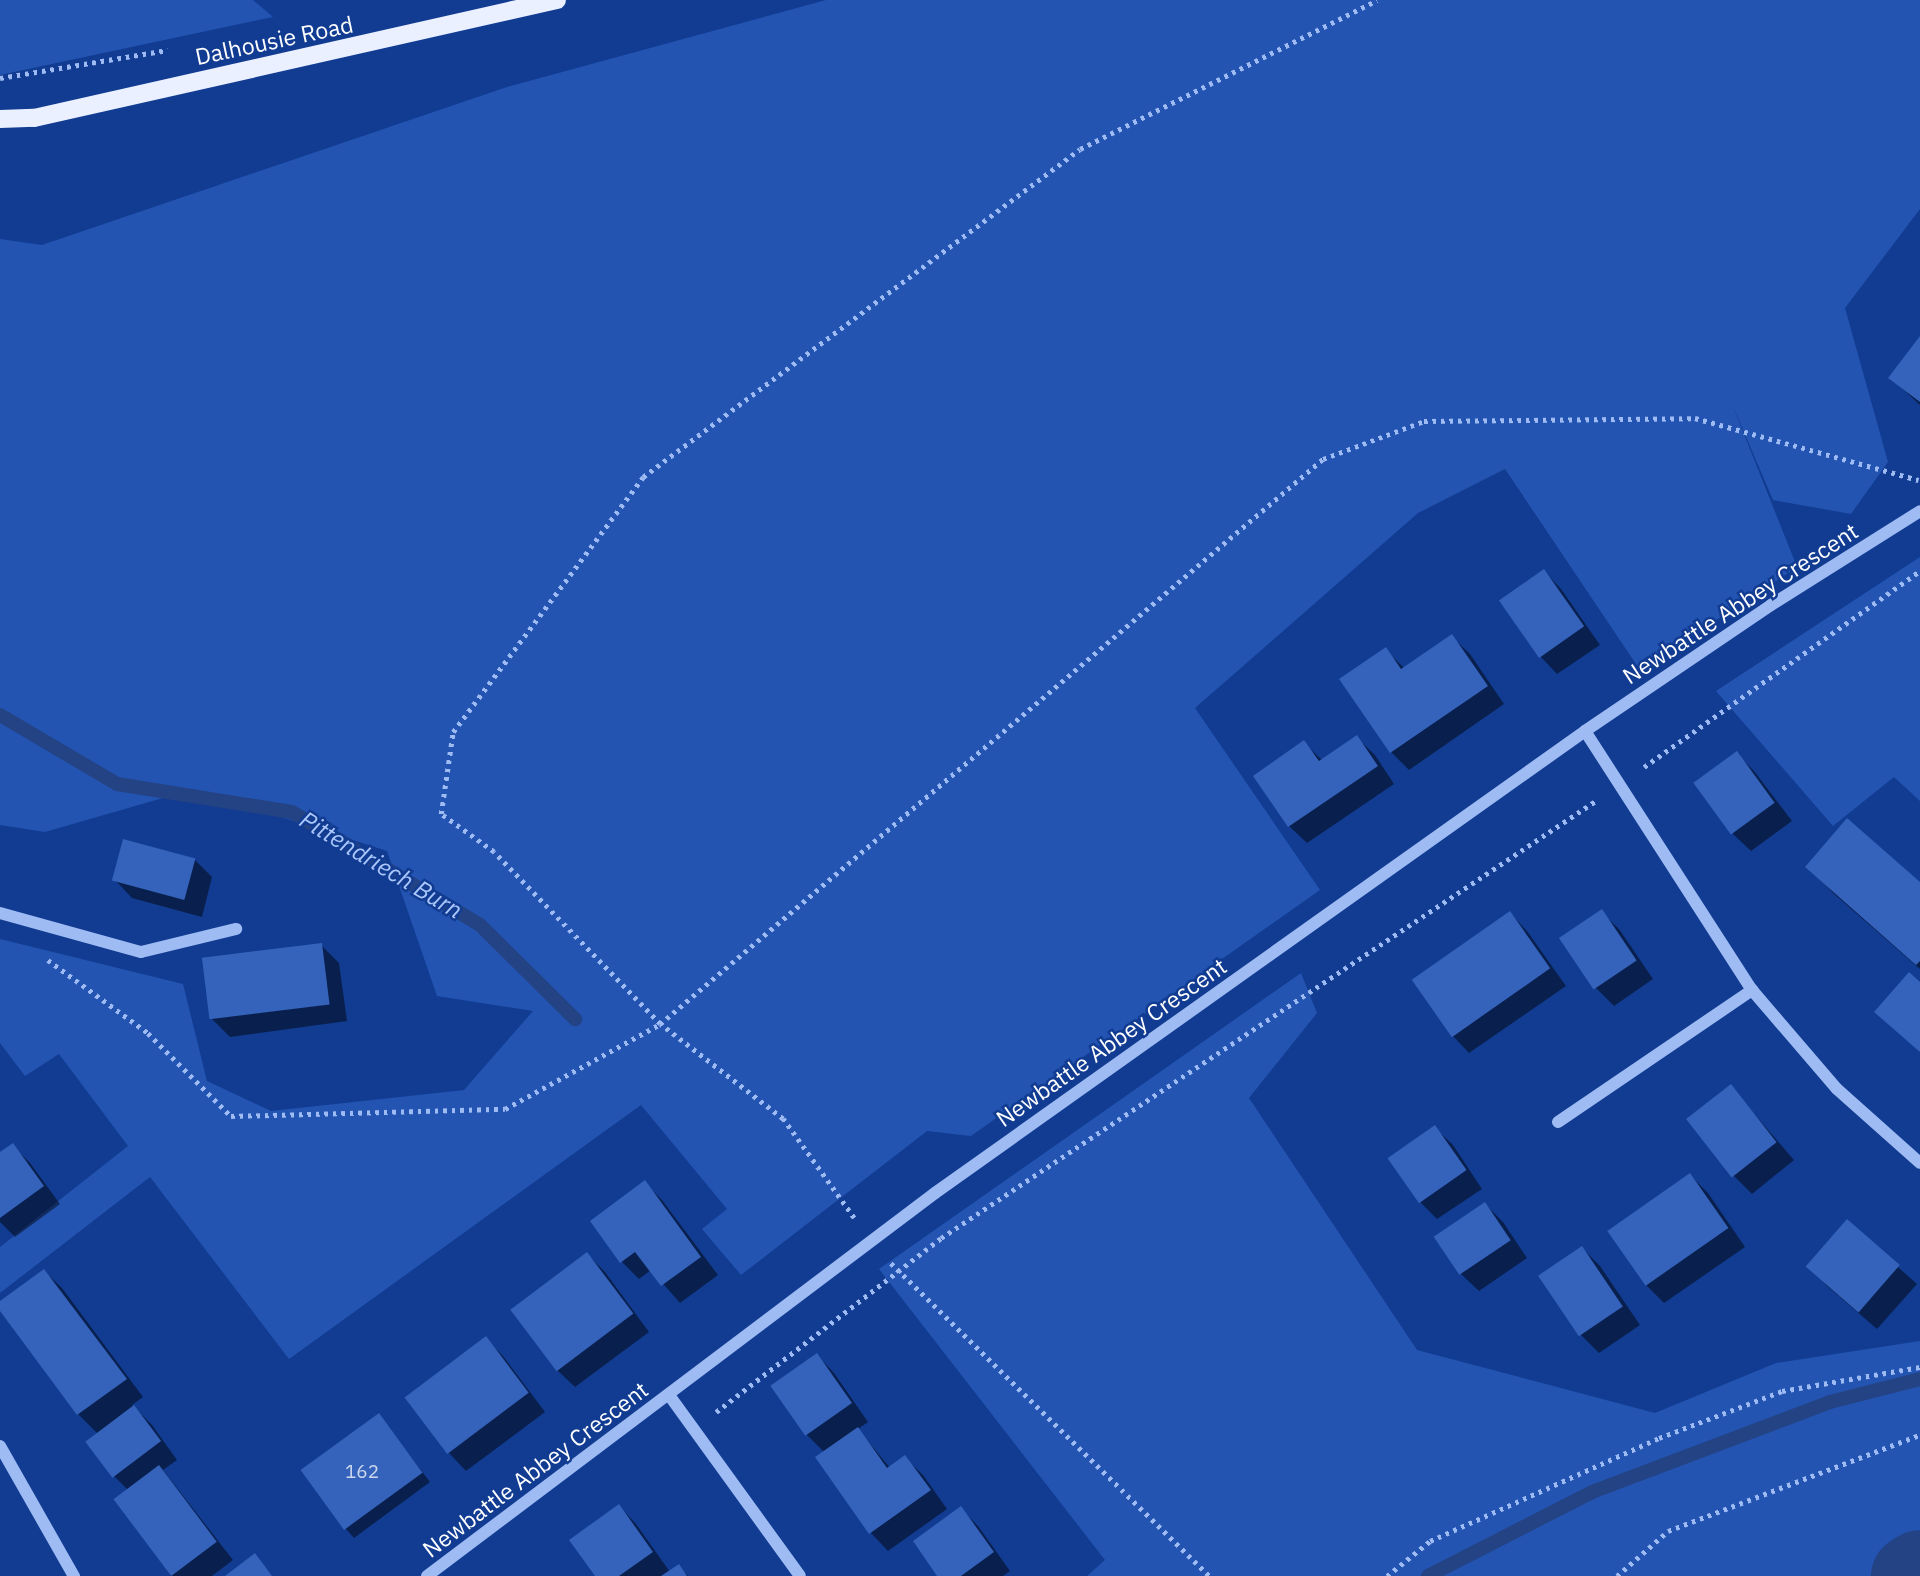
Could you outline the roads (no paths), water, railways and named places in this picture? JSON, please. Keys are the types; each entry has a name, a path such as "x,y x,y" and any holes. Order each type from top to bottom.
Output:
{"main road":[{"name":"Dalhousie Road","path":"0,119 47,115 557,0"}],"street":[{"name":"Newbattle Abbey Crescent","path":"427,1576 870,1241 1585,731 1771,604 1920,511"},
{"path":"1585,731 1752,990 1837,1089 1920,1163"},
{"path":"0,913 141,952 236,929"},
{"path":"1558,1122 1752,990"},
{"name":"Newbattle Abbey Crescent","path":"669,1395 800,1576"},
{"path":"0,1446 74,1576"}],"waterway":[{"name":"Pittendriech Burn","path":"0,715 117,784 292,812 480,925 575,1019"},
{"path":"1428,1576 1592,1492 1830,1402 1920,1379"},
{"path":"1912,1576 1920,1571"}]}
